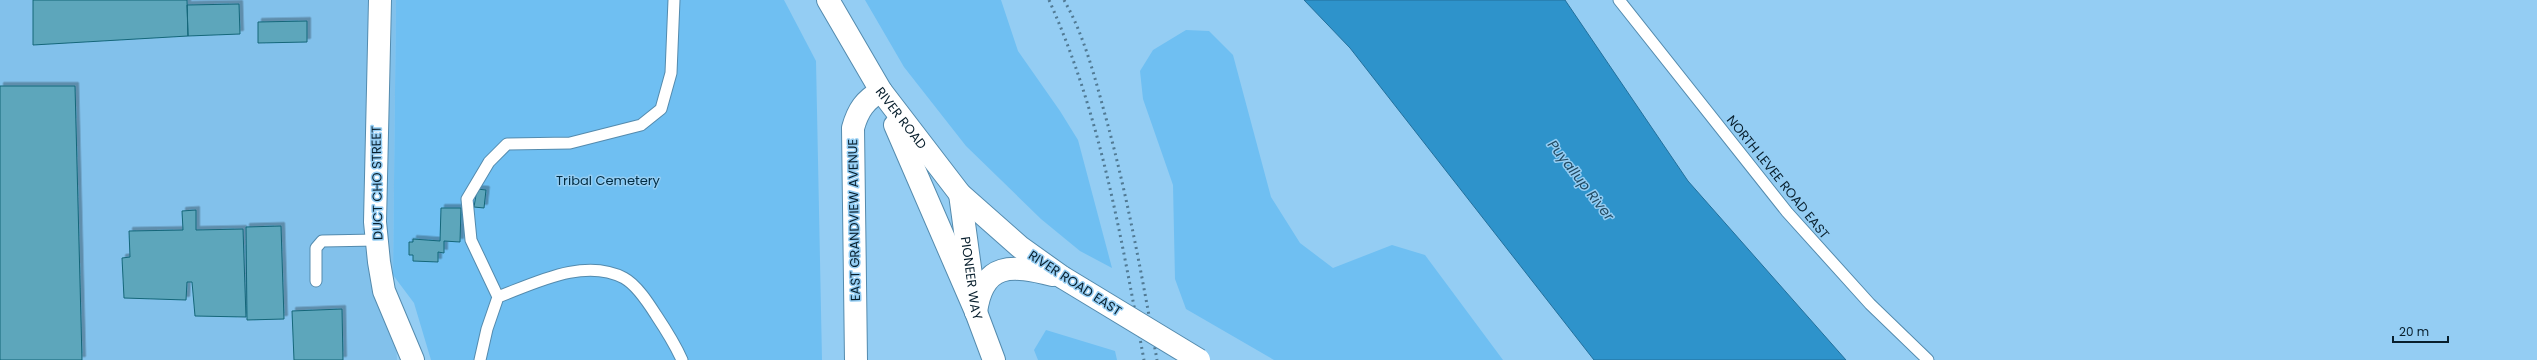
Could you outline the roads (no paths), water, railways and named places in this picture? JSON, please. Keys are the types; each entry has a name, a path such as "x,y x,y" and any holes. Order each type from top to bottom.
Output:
{"main road":[{"name":"DUCT CHO STREET","path":"380,0 376,104 377,240 384,291 413,360"},
{"name":"RIVER ROAD","path":"828,0 881,91 960,194"},
{"path":"881,91 976,312"},
{"name":"EAST GRANDVIEW AVENUE","path":"856,360 853,128 857,114 868,98 881,91"},
{"name":"RIVER ROAD EAST","path":"960,194 1020,247 1062,277 1199,360"},
{"name":"PIONEER WAY","path":"960,194 976,312 994,360"},
{"path":"976,312 980,289 996,271 1009,268 1027,268 1062,277"}],"lane":[{"path":"480,360 487,329 498,297 471,240 468,199 485,168 507,144 570,144 641,125 661,109 671,73 674,0"},
{"name":"NORTH LEVEE ROAD EAST","path":"1619,0 1787,212 1870,304 1928,360"},
{"path":"316,281 316,248 322,241 377,240"},
{"path":"498,297 557,275 586,271 608,272 626,278 650,305 675,344 682,360"}],"water":[{"name":"Puyallup River","path":"1304,0 1565,0 1688,181 1846,360 1594,360 1350,48"}],"railway":[{"path":"1049,0 1083,88 1096,132 1118,223 1144,360"},
{"path":"1064,0 1077,26 1087,54 1112,142 1134,235 1157,360"}],"park label":[{"name":"Tribal Cemetery","path":"608,180"}]}
